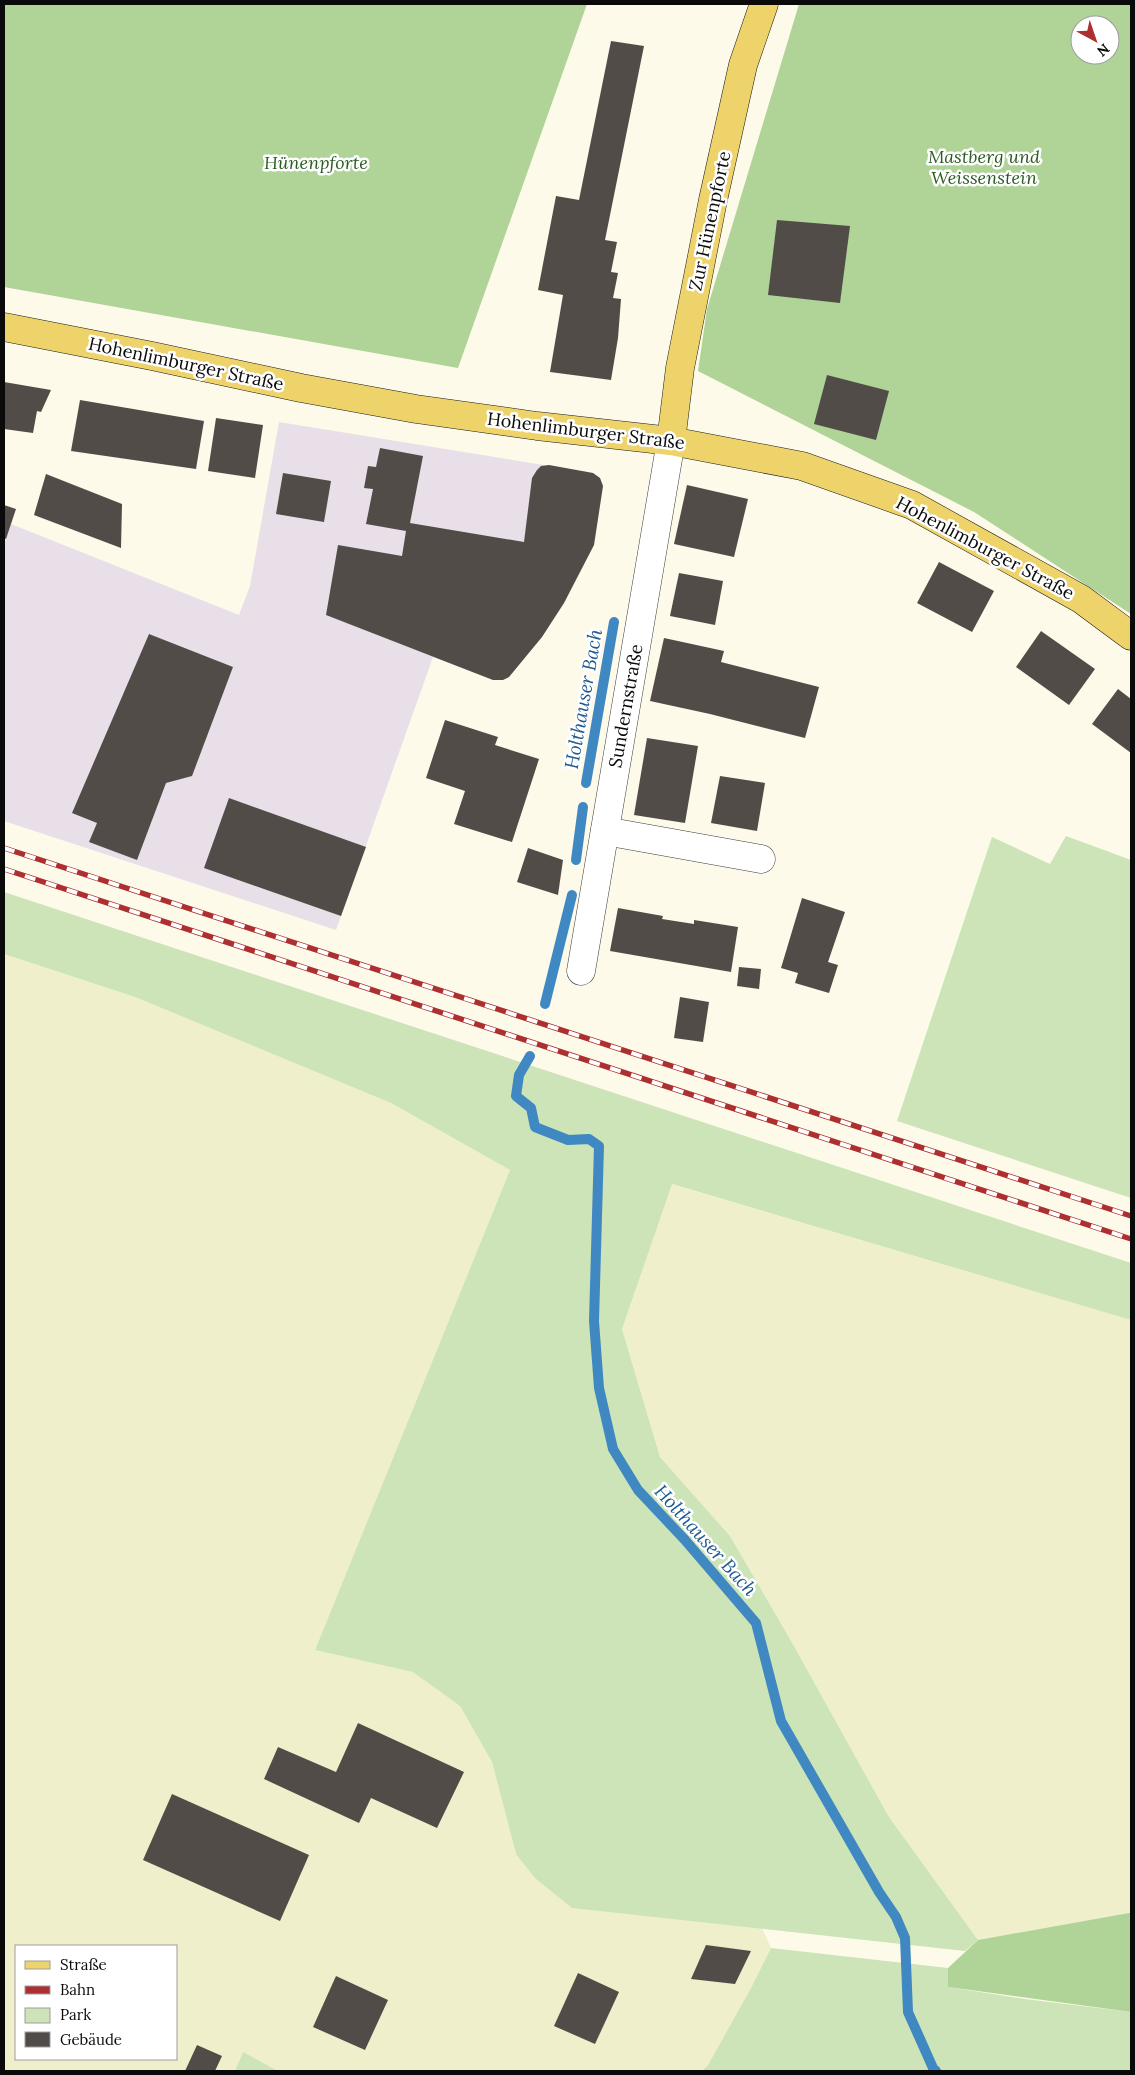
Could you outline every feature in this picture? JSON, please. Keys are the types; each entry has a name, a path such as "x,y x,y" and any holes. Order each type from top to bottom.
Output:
{"main road":[{"name":"Zur Hünenpforte","path":"671,441 680,368 714,200 743,65 764,4"},
{"name":"Hohenlimburger Straße","path":"4,327 301,388 416,409 537,426 671,441 802,466 912,505 1082,599 1131,636"}],"street":[{"name":"Sundernstraße","path":"581,971 671,441"},
{"path":"605,831 761,859"}],"shaded area":[{"path":"279,422 593,473 600,478 603,486 594,545 564,603 542,637 509,677 503,680 493,680 433,657 336,930 4,821 4,544 11,524 239,615 250,586"}],"green space":[{"name":"Hünenpforte","path":"4,4 587,4 458,368 4,287"},
{"name":"Mastberg und Weissenstein","path":"799,4 1131,4 1131,614 974,512 698,371 707,309"},
{"path":"1066,836 1131,860 1131,1198 897,1121 992,837 1050,864"},
{"path":"4,892 1131,1263 1131,1320 672,1184 622,1329 660,1457 730,1536 889,1817 978,1940 965,1951 572,1908 535,1878 516,1854 492,1762 460,1706 413,1672 315,1650 510,1170 391,1103 135,997 4,954"},
{"path":"4,954 135,997 391,1103 510,1170 315,1650 414,1672 460,1706 492,1762 516,1854 572,1907 762,1928 771,1948 708,2065 702,2071 278,2071 243,2052 235,2071 4,2071"},
{"path":"671,1184 1131,1320 1131,1913 978,1940 889,1817 730,1536 660,1457 622,1329"},
{"path":"1131,1913 1131,2012 948,1987 948,1968 978,1940"},
{"path":"771,1948 948,1968 948,1987 1131,2012 1131,2071 702,2071 708,2065"},
{"path":"243,2052 278,2071 235,2071"}],"building":[{"path":"611,41 644,46 605,240 617,242 611,272 618,273 613,298 621,299 618,338 611,380 550,372 563,295 538,290 556,196 579,200"},
{"path":"777,220 850,226 840,303 768,295"},
{"path":"827,375 889,391 876,440 814,424"},
{"path":"4,382 51,390 41,412 37,411 33,433 4,429"},
{"path":"80,400 204,421 196,469 71,451"},
{"path":"216,418 263,425 255,478 208,471"},
{"path":"380,448 423,456 410,523 524,542 532,478 541,466 549,465 593,473 600,478 603,486 594,545 564,603 542,637 509,677 503,680 493,680 326,615 338,545 402,556 406,531 366,524 373,489 364,488 368,466 376,467"},
{"path":"283,473 331,481 324,522 276,514"},
{"path":"46,474 122,504 121,548 34,515"},
{"path":"687,485 748,499 734,557 674,544"},
{"path":"4,505 16,509 6,539 4,538"},
{"path":"939,562 994,591 972,632 917,603"},
{"path":"679,573 723,581 715,625 670,616"},
{"path":"1041,631 1095,669 1069,705 1016,667"},
{"path":"149,634 233,667 192,776 166,783 137,860 89,842 97,823 72,813"},
{"path":"664,638 724,651 721,662 819,687 805,738 650,701"},
{"path":"1118,689 1131,699 1131,753 1092,724"},
{"path":"445,720 498,737 495,745 539,759 512,842 454,824 465,791 426,778"},
{"path":"647,738 698,746 685,823 634,815"},
{"path":"720,776 765,783 757,831 711,823"},
{"path":"229,798 366,847 341,916 204,868"},
{"path":"528,848 563,860 558,895 517,882"},
{"path":"802,898 845,912 828,962 838,965 829,993 795,983 798,973 781,968"},
{"path":"618,908 663,916 662,919 694,924 694,920 738,927 731,972 610,951"},
{"path":"739,967 761,969 759,989 737,986"},
{"path":"680,997 709,1002 703,1042 674,1038"},
{"path":"358,1723 464,1772 437,1828 371,1798 359,1823 264,1779 278,1747 336,1772"},
{"path":"172,1794 309,1855 280,1921 143,1860"},
{"path":"706,1945 751,1951 735,1984 691,1979"},
{"path":"578,1973 619,1992 595,2044 554,2026"},
{"path":"336,1976 388,2000 365,2050 313,2027"},
{"path":"197,2045 222,2056 215,2071 185,2071"}],"waterway":[{"name":"Holthauser Bach","path":"586,783 614,622"},
{"name":"Holthauser Bach","path":"576,860 583,807"},
{"name":"Holthauser Bach","path":"545,1004 572,895"},
{"name":"Holthauser Bach","path":"530,1056 519,1075 516,1096 531,1108 535,1127 568,1140 589,1139 599,1146 594,1321 599,1388 613,1449 638,1490 685,1540 756,1623 781,1721 879,1892 896,1917 905,1938 908,2012 936,2071"}],"railway":[{"path":"4,848 1131,1216"},
{"path":"4,869 1131,1239"}]}
